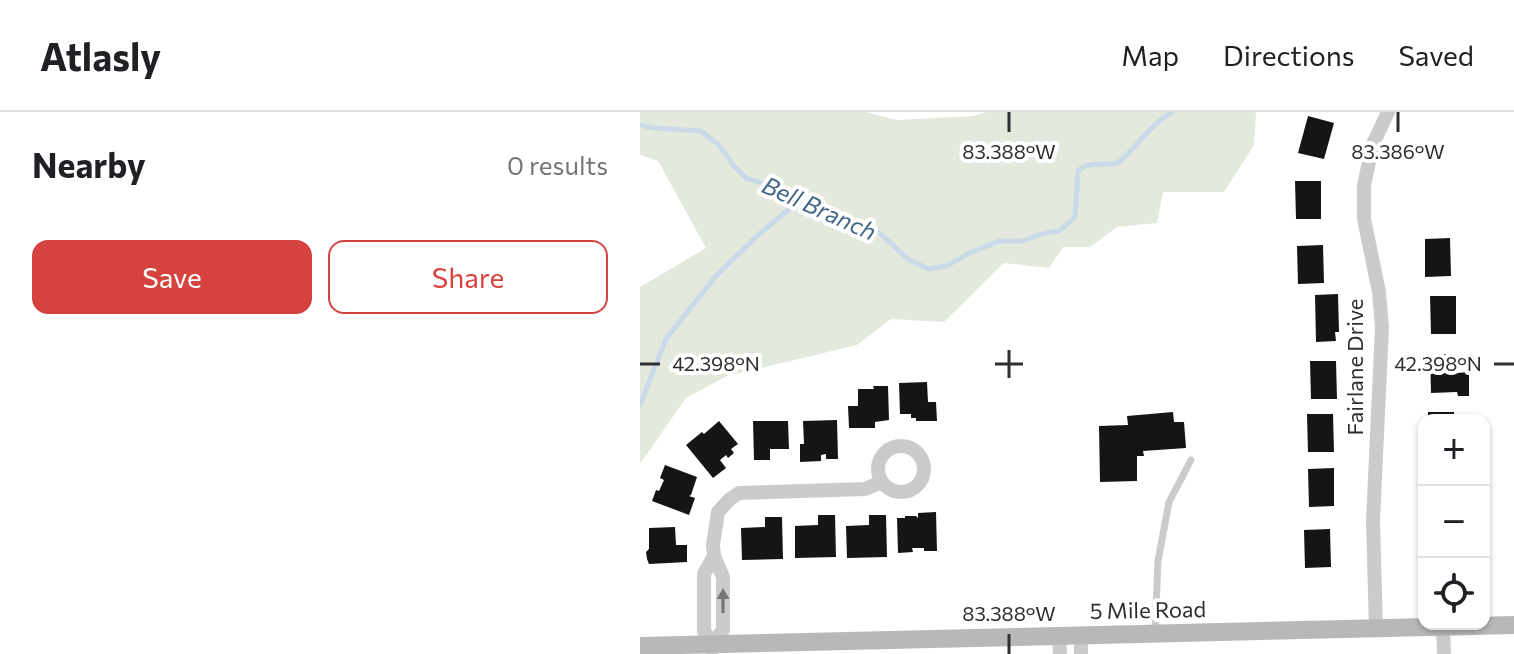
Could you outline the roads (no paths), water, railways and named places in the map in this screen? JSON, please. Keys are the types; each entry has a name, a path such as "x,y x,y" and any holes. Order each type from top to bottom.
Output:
{"main road":[{"name":"5 Mile Road","path":"1490,626 1514,625"},
{"name":"5 Mile Road","path":"640,646 712,649 1081,645 1155,634 1418,628"}],"street":[{"name":"Fairlane Drive","path":"1376,629 1373,521 1382,327 1379,292 1364,219 1364,185 1373,144 1388,112"},
{"path":"712,649 723,630 723,577 713,545 718,512 730,499 739,493 865,489 882,482"},
{"path":"1443,630 1444,654"}],"lane":[{"path":"1155,634 1158,561 1169,502 1191,460"}],"waterway":[{"name":"Bell Branch","path":"640,125 701,131 719,145 746,178 781,190 812,211 874,228 909,260 929,269 946,266 999,241 1023,241 1059,231 1075,217 1078,171 1088,165 1119,162 1158,122 1173,112"},
{"path":"640,405 666,339 715,277 799,201"}]}
